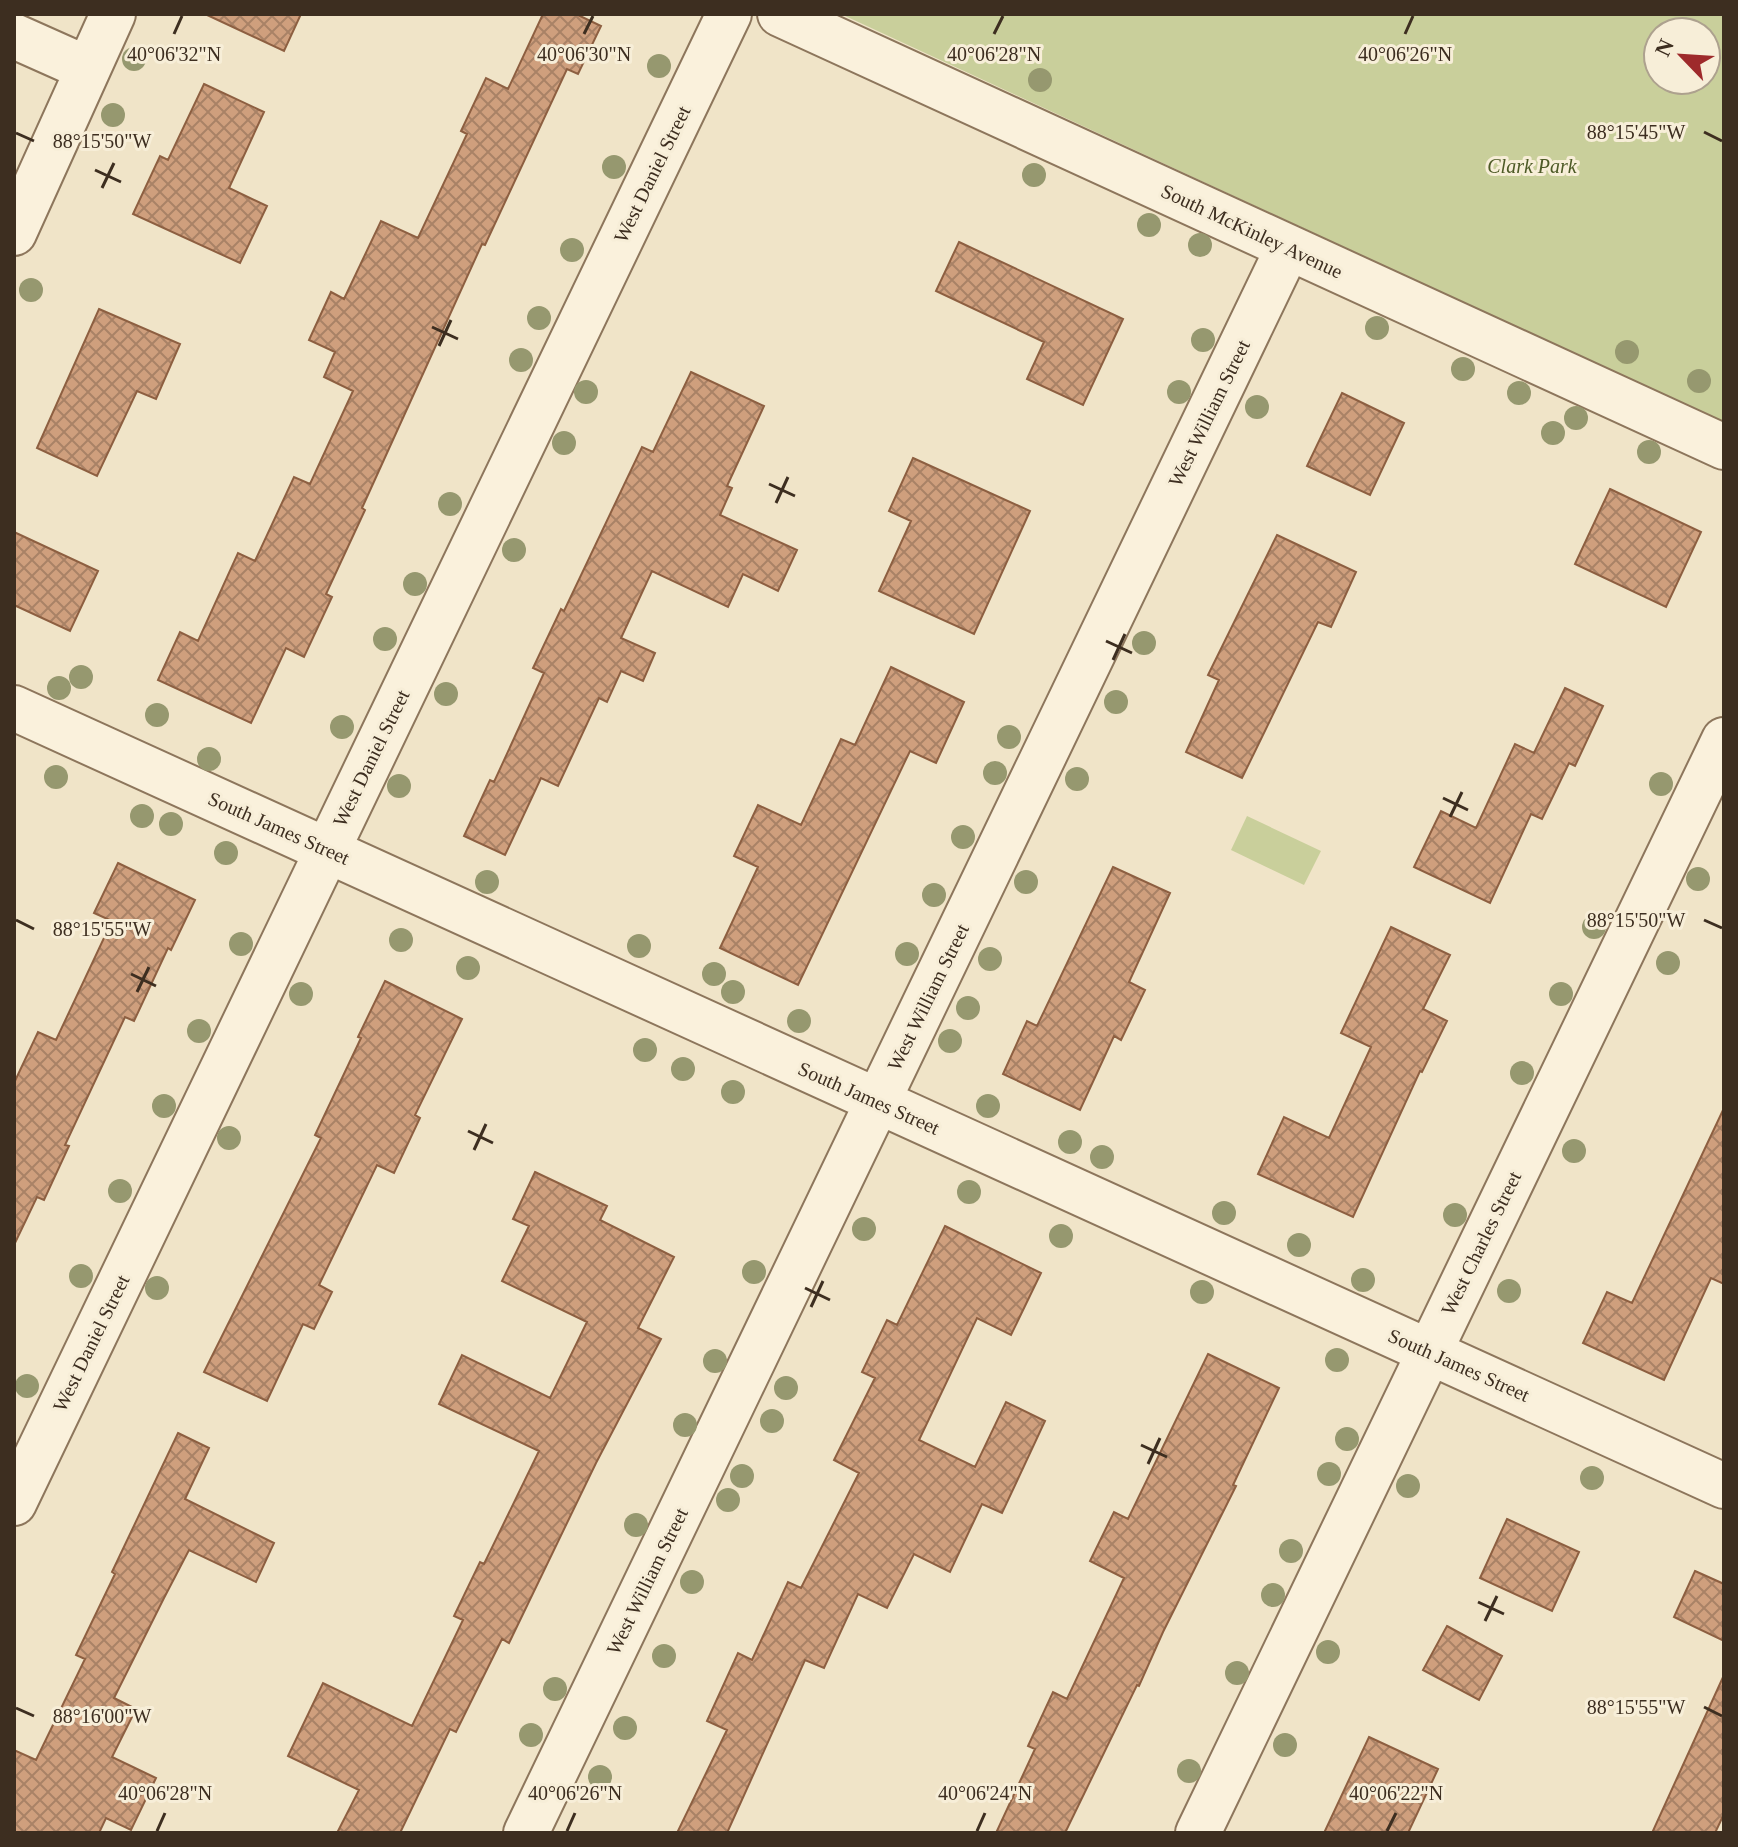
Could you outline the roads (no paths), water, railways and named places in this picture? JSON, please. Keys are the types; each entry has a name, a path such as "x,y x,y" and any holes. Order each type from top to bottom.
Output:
{"street":[{"path":"14,233 113,14"},
{"name":"West Daniel Street","path":"14,1503 729,14"},
{"name":"South McKinley Avenue","path":"780,14 1724,447"},
{"path":"14,36 88,69"},
{"name":"West William Street","path":"526,1833 1288,248"},
{"name":"South James Street","path":"14,708 1724,1486"},
{"name":"West Charles Street","path":"1198,1833 1724,740"}],"park label":[{"name":"Clark Park","path":"1532,166"}]}
